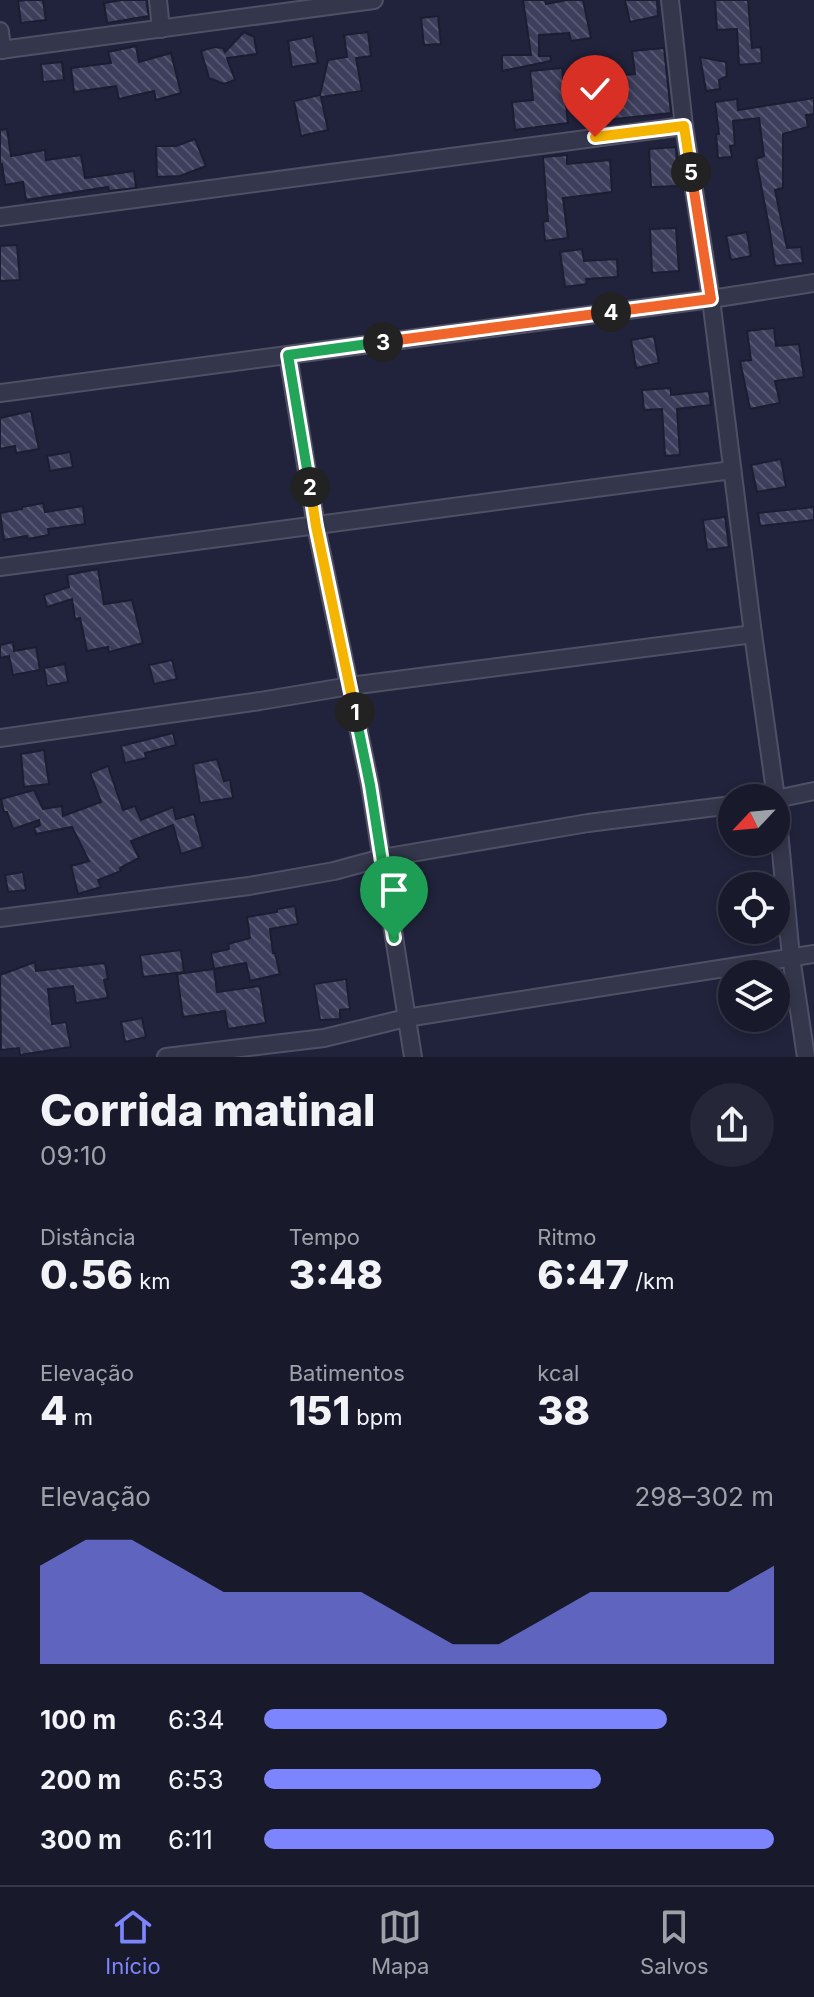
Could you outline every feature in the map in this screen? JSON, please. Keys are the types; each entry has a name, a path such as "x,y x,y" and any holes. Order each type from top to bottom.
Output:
{"street":[{"path":"158,0 161,29"},
{"path":"0,31 1,50 374,0"},
{"path":"670,0 684,126 711,299 774,784"},
{"path":"0,217 684,126"},
{"path":"0,393 814,283"},
{"path":"288,355 316,526 370,785 413,1057"},
{"path":"0,567 732,470"},
{"path":"0,738 350,686 753,634"},
{"path":"790,795 814,791"},
{"path":"0,918 249,886 334,871 382,858 588,823 718,807"},
{"path":"781,856 791,957 806,1057"},
{"path":"166,1057 324,1038 406,1018 814,954"}],"building":[{"path":"43,0 46,20 21,23 18,1"},
{"path":"146,0 149,16 107,23 104,3"},
{"path":"523,0 545,0 546,4 583,0 591,38 571,41 569,33 539,35 539,56 550,56 551,61 502,71 502,55 531,55"},
{"path":"625,0 657,0 658,16 630,22"},
{"path":"715,0 748,0 752,48 761,47 762,63 739,65 737,29 717,30"},
{"path":"438,16 441,44 424,45 421,18"},
{"path":"244,32 254,37 257,54 227,58 235,80 224,84 209,78 201,51 214,47 223,48 225,52"},
{"path":"368,32 371,56 356,58 362,91 321,97 328,130 301,136 294,101 320,95 328,60 347,57 344,35"},
{"path":"313,36 318,63 292,67 288,41"},
{"path":"136,46 139,62 171,53 181,93 156,100 154,91 119,99 116,86 74,92 71,68 111,63 108,52"},
{"path":"664,48 671,113 606,120 601,78 635,74 632,51"},
{"path":"700,57 726,62 727,76 719,80 720,89 706,91"},
{"path":"62,62 64,80 43,82 41,64"},
{"path":"562,68 568,123 515,130 512,102 533,100 530,71"},
{"path":"814,98 814,114 806,115 808,127 783,134 783,188 775,190 787,248 801,247 803,263 775,266 756,159 764,156 759,118 733,121 735,145 730,146 732,157 718,158 715,102 737,99 738,110"},
{"path":"7,129 11,156 45,150 46,160 81,155 85,178 134,171 136,188 109,191 108,187 26,200 23,182 5,185 0,165 0,130"},
{"path":"195,139 206,166 180,176 157,177 156,146 176,146"},
{"path":"676,147 678,186 651,187 649,149"},
{"path":"567,155 567,164 610,160 612,192 563,198 568,238 545,241 543,222 548,221 543,157"},
{"path":"676,228 679,271 652,273 650,229"},
{"path":"747,232 751,256 731,260 726,236"},
{"path":"17,245 20,280 0,281 0,246"},
{"path":"582,249 584,261 617,259 618,277 586,279 587,284 565,287 560,252"},
{"path":"774,328 776,346 799,344 804,377 775,381 780,403 750,409 740,361 751,360 747,331"},
{"path":"654,336 659,363 636,368 631,340"},
{"path":"671,388 671,395 709,391 711,405 677,409 680,455 665,456 662,409 644,410 642,390"},
{"path":"31,411 39,449 16,453 15,446 0,449 0,418"},
{"path":"70,452 73,467 50,471 47,456"},
{"path":"781,459 786,487 757,492 751,465"},
{"path":"43,503 45,512 83,506 85,524 48,529 49,535 4,540 0,513"},
{"path":"814,507 814,520 760,526 758,513"},
{"path":"725,517 729,547 707,550 703,520"},
{"path":"98,569 104,604 132,600 143,643 109,652 108,647 87,651 80,618 75,619 72,599 47,607 44,595 69,587 67,575"},
{"path":"13,642 14,651 36,647 40,670 13,675 9,656 0,658 0,645"},
{"path":"172,660 177,679 154,684 149,665"},
{"path":"65,664 68,682 47,686 44,668"},
{"path":"173,733 176,745 145,753 146,758 125,763 121,746"},
{"path":"44,750 49,784 24,787 21,754"},
{"path":"217,759 224,781 230,780 233,798 200,803 193,764"},
{"path":"108,766 123,810 135,806 141,820 173,807 176,819 194,814 203,847 181,854 173,825 131,841 139,858 120,868 121,871 98,880 101,887 78,894 71,866 89,861 72,827 36,834 34,828 40,825 39,820 13,829 1,799 34,790 43,809 62,806 63,816 101,802 90,773"},
{"path":"23,872 26,890 8,892 5,875"},
{"path":"295,906 298,924 270,929 280,974 250,981 246,963 214,969 211,953 229,949 228,944 250,938 247,917"},
{"path":"181,950 184,972 143,977 140,955"},
{"path":"35,962 36,971 105,963 108,979 104,980 108,998 76,1003 73,986 48,989 52,1024 66,1022 71,1047 20,1055 19,1048 1,1050 0,975"},
{"path":"214,969 217,992 260,986 266,1023 228,1029 225,1011 183,1017 177,974"},
{"path":"346,979 350,1009 340,1010 340,1019 320,1020 314,984"},
{"path":"142,1018 146,1037 125,1042 121,1022"}],"route":[{"path":"394,938 370,785 316,526 288,355 711,299 684,126 595,137"}]}
